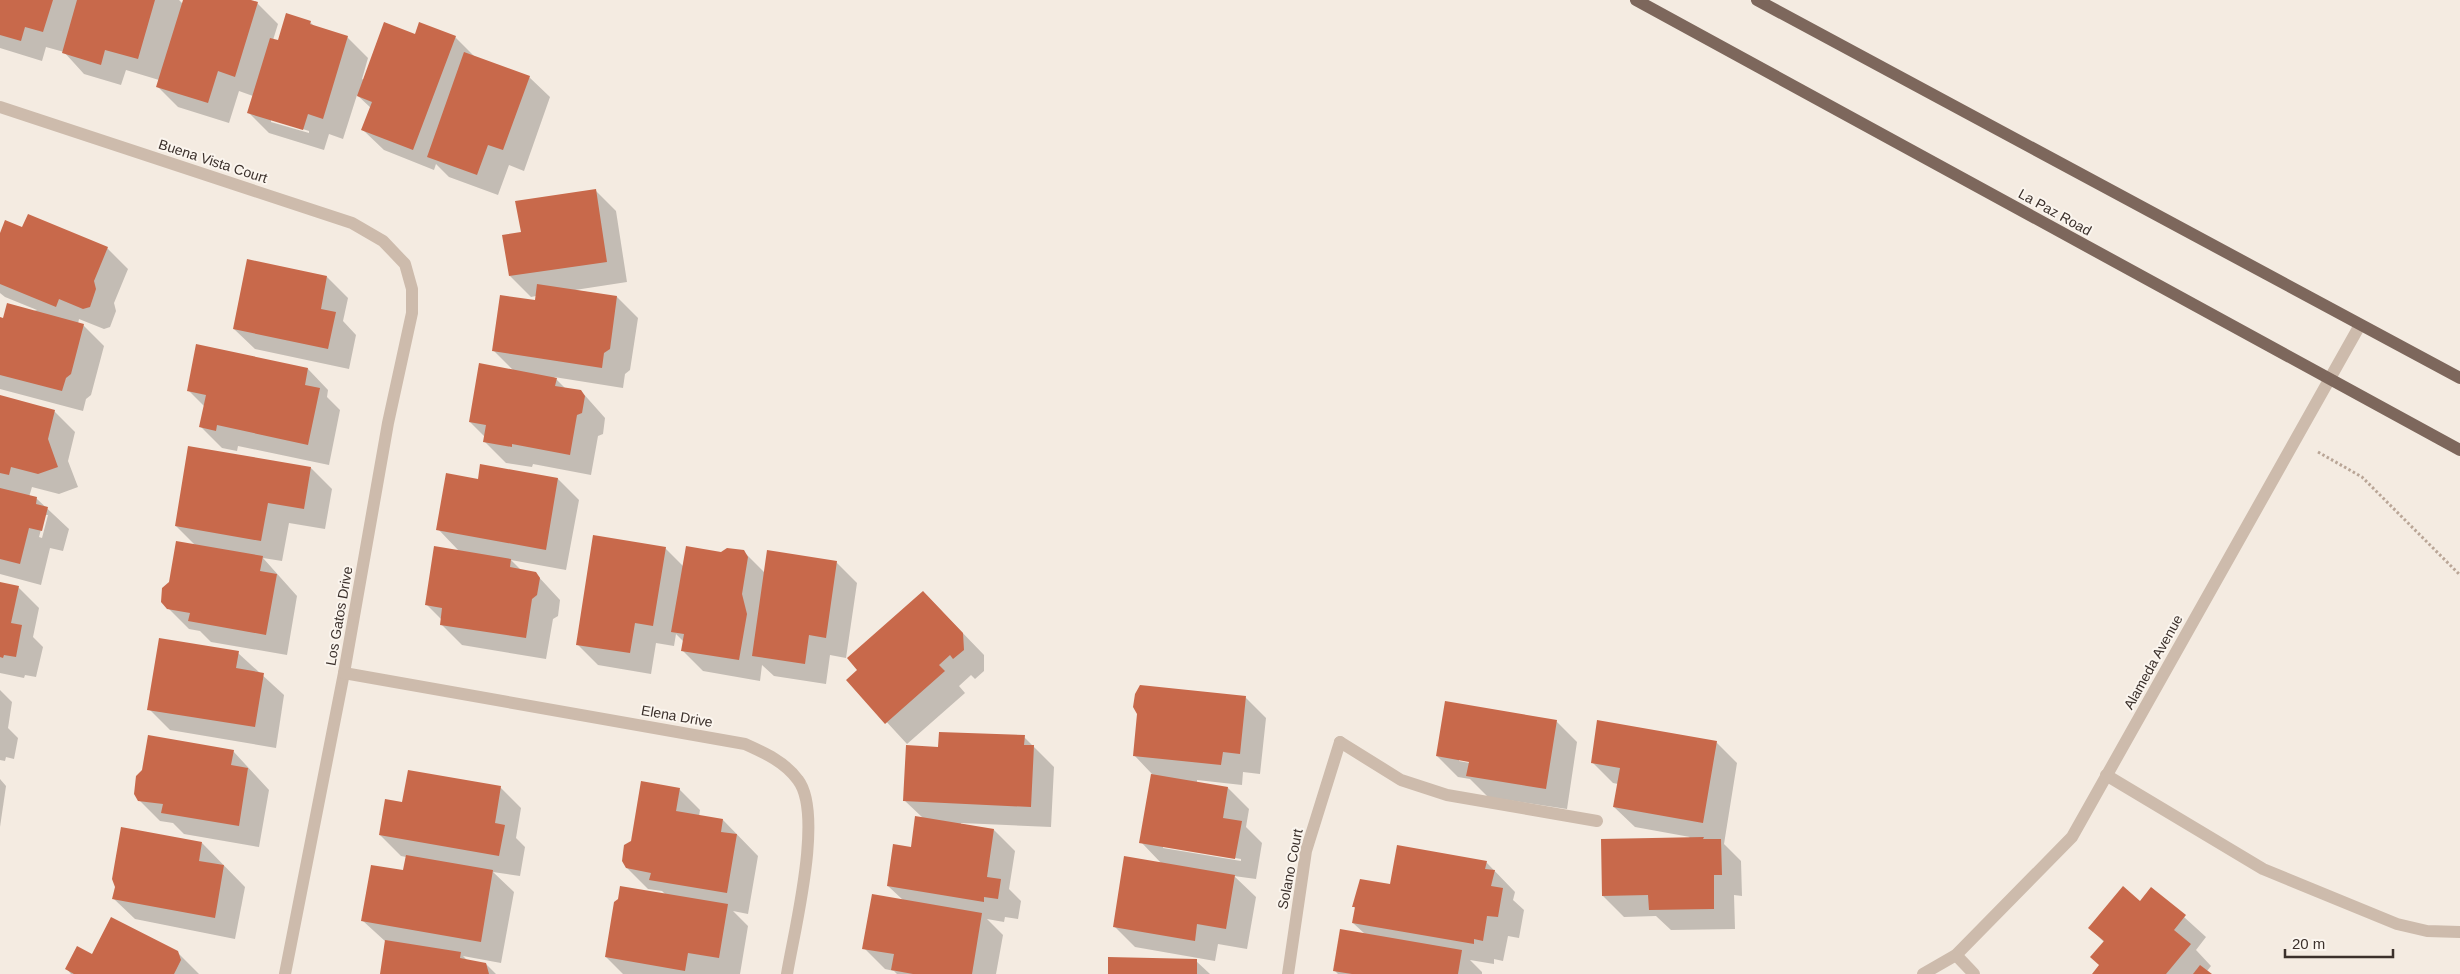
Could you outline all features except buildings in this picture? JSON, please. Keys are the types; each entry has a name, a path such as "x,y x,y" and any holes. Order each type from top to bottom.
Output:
{"main road":[{"name":"La Paz Road","path":"1636,0 2460,450"},
{"path":"1757,0 2460,378"}],"street":[{"name":"Buena Vista Court","path":"0,107 352,223 383,241 405,264"},
{"name":"Los Gatos Drive","path":"285,974 344,674 388,423 412,314 412,289 405,264"},
{"name":"Alameda Avenue","path":"1923,974 1956,955 2072,838 2360,325"},
{"name":"Elena Drive","path":"344,674 745,744 778,760 799,781 809,809 810,839 787,974"},
{"name":"Solano Court","path":"1288,974 1306,851 1340,742 1401,780 1447,795 1597,820"},
{"path":"2106,775 2263,869 2397,924 2427,931 2460,932"},
{"path":"1956,955 1974,974"}],"path":[{"path":"2296,439 2362,477 2460,575"}]}
